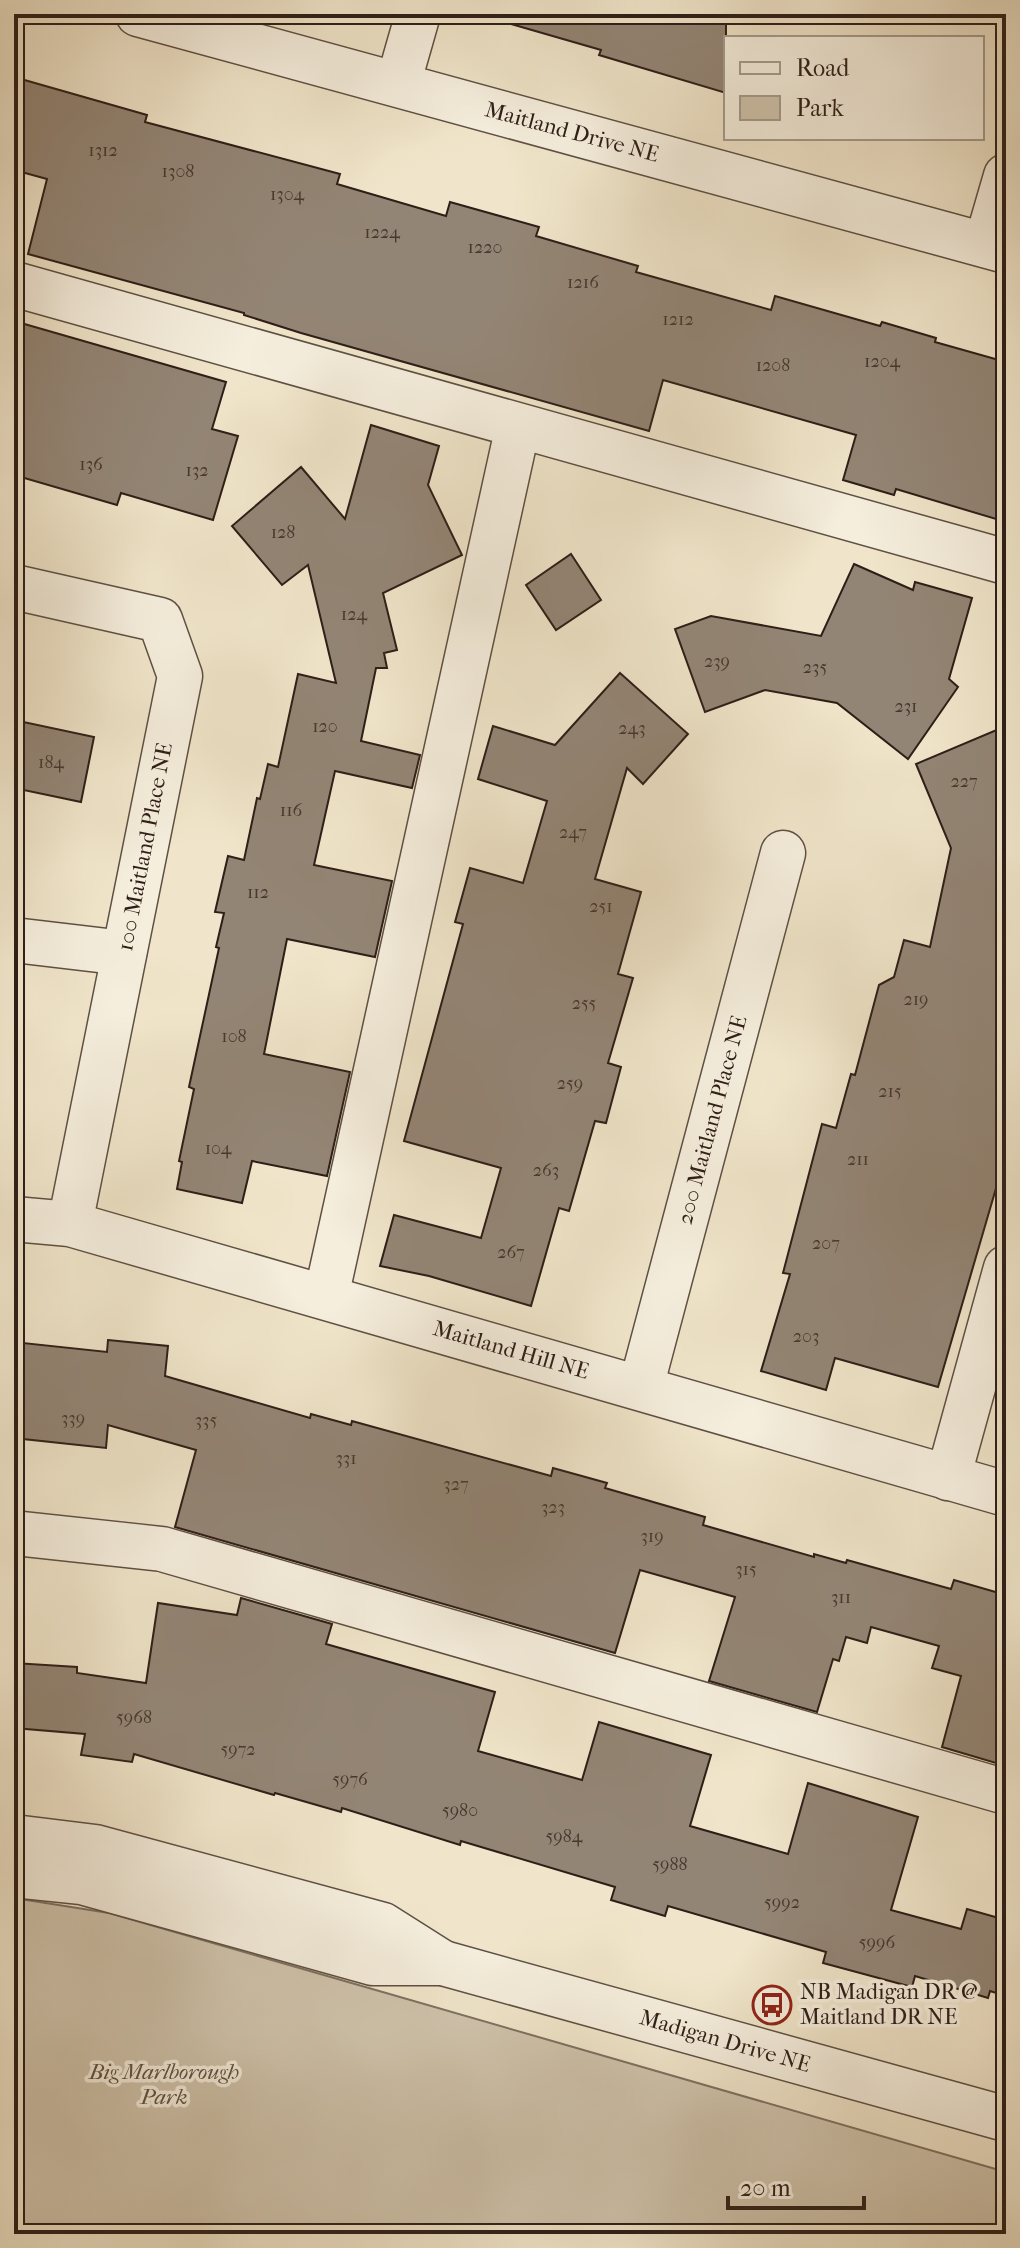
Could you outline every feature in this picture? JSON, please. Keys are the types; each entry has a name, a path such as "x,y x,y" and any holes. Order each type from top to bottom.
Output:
{"street":[{"name":"Maitland Drive NE","path":"138,14 996,248"},
{"path":"398,84 418,14"},
{"path":"996,248 1006,176"},
{"path":"14,284 1006,562"},
{"path":"326,1297 518,426"},
{"name":"100 Maitland Place NE","path":"14,587 160,620 180,676 70,1224"},
{"name":"200 Maitland Place NE","path":"641,1387 783,853"},
{"path":"14,940 124,953"},
{"name":"Maitland Hill NE","path":"14,1219 70,1224 1006,1494"},
{"path":"948,1478 1006,1268"},
{"path":"14,1533 162,1549 1006,1792"},
{"name":"Madigan Drive NE","path":"14,1837 95,1847 383,1925 443,1963"},
{"name":"Madigan Drive NE","path":"14,1875 82,1882 373,1963 443,1963 1006,2119"}],"green space":[{"name":"Big Marlborough Park","path":"14,1898 109,1913 1006,2172 1006,2234 14,2234"}],"building":[{"path":"512,14 726,14 724,92 599,55 601,50 511,24"},
{"path":"14,77 147,115 145,122 340,174 337,184 446,216 450,202 539,227 536,236 638,266 636,272 771,310 775,296 880,326 882,322 936,338 935,342 1006,362 1006,522 896,489 894,495 843,480 856,435 663,380 649,431 301,333 244,313 28,254 47,179 14,170"},
{"path":"14,321 226,382 212,429 238,436 213,520 121,493 117,505 14,475"},
{"path":"371,425 439,446 428,485 462,555 383,593 397,650 384,653 387,668 376,668 361,741 420,755 412,788 335,771 314,865 392,881 375,957 287,939 264,1054 350,1072 327,1176 252,1161 242,1203 177,1189 182,1162 179,1161 194,1089 189,1087 224,913 215,912 228,856 244,860 257,798 260,799 268,764 278,767 298,674 336,683 308,565 282,585 232,526 301,467 345,519"},
{"path":"571,554 601,600 556,630 526,585"},
{"path":"854,564 913,590 915,582 972,598 949,679 958,687 908,759 837,703 765,690 705,712 675,629 711,616 821,636"},
{"path":"620,673 688,734 643,784 627,768 595,879 641,892 618,974 633,978 608,1063 621,1067 606,1123 595,1121 569,1211 559,1208 531,1306 429,1276 380,1266 394,1215 481,1238 501,1168 404,1141 463,924 455,922 470,868 523,883 547,801 478,779 493,726 555,745"},
{"path":"14,720 94,737 81,802 14,788"},
{"path":"1006,726 1006,1154 938,1387 835,1358 826,1390 761,1371 790,1274 783,1273 822,1124 836,1128 851,1074 855,1075 879,985 894,977 904,940 930,947 951,848 916,764"},
{"path":"108,1340 168,1346 165,1376 310,1418 311,1414 351,1425 352,1421 551,1476 553,1468 607,1483 605,1488 705,1517 703,1525 814,1557 814,1554 846,1563 847,1560 951,1589 954,1580 1006,1595 1006,1766 942,1747 961,1676 932,1668 939,1646 871,1627 867,1643 846,1637 839,1661 833,1659 817,1712 709,1681 735,1597 640,1570 615,1653 175,1527 196,1450 108,1425 106,1448 14,1438 14,1342 107,1352"},
{"path":"241,1598 332,1624 326,1644 495,1692 478,1751 582,1780 599,1722 711,1755 690,1826 788,1854 808,1783 918,1817 891,1910 961,1929 967,1909 1006,1920 1006,1996 990,1991 988,1998 915,1976 912,1987 823,1963 826,1952 668,1906 665,1916 611,1900 615,1887 461,1841 460,1845 342,1808 341,1812 274,1795 134,1754 132,1762 81,1755 85,1734 14,1728 14,1663 77,1667 77,1673 146,1683 158,1603 237,1615"}],"place":[{"name":"NB Madigan DR @ Maitland DR NE","path":"772,2005"}]}
